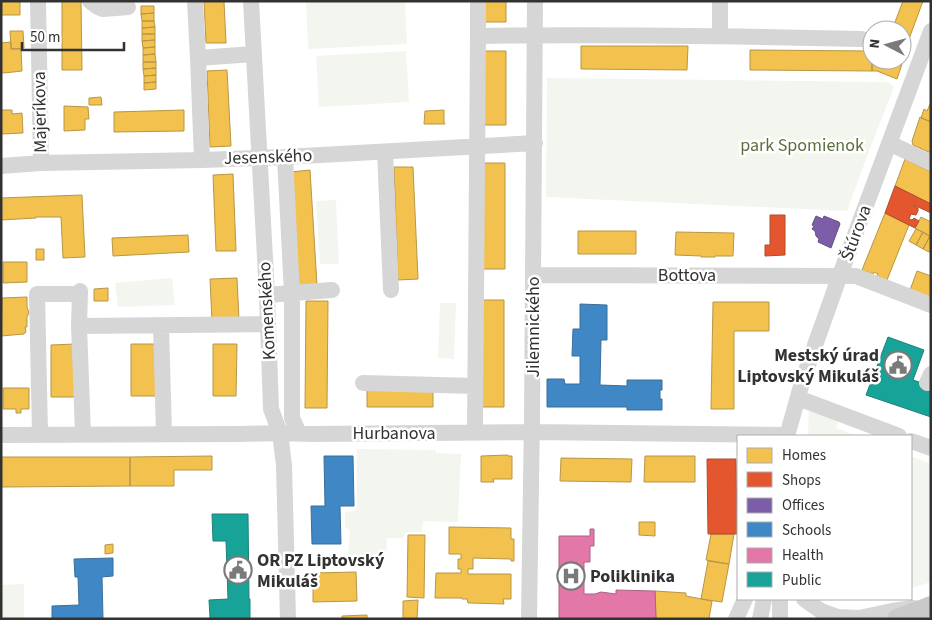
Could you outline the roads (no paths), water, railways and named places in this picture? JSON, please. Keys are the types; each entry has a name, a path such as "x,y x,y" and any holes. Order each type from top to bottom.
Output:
{"main road":[{"path":"897,619 931,606"}],"street":[{"name":"Majeríkova","path":"38,1 41,163"},
{"path":"90,1 103,8 128,8"},
{"path":"195,1 202,160"},
{"name":"Komenského","path":"251,1 267,295 271,409 280,433 284,465 288,619"},
{"path":"475,433 478,1"},
{"name":"Jilemnického","path":"529,619 535,1"},
{"path":"720,1 720,36"},
{"path":"478,36 720,36 862,39"},
{"name":"Štúrova","path":"787,435 803,379 840,275 930,36"},
{"path":"198,58 254,54"},
{"name":"Jesenského","path":"1,166 41,163 285,157 534,142"},
{"path":"889,143 931,163"},
{"path":"385,152 391,290"},
{"path":"285,157 292,293 292,418 299,433"},
{"name":"Bottova","path":"533,275 856,276 931,305"},
{"path":"267,295 332,290"},
{"path":"40,434 37,294 76,292 80,326 83,434"},
{"path":"80,326 268,324"},
{"path":"161,326 164,434"},
{"path":"363,383 476,386"},
{"path":"798,398 896,435"},
{"name":"Hurbanova","path":"1,435 532,432 737,435"},
{"path":"912,440 931,448"},
{"path":"736,619 745,600"},
{"path":"760,619 764,600"},
{"path":"780,600 780,619"},
{"path":"805,600 821,611 838,617 859,618 931,606"}],"place":[{"name":"Mestský úrad Liptovský Mikuláš","path":"898,365"},
{"name":"OR PZ Liptovský Mikuláš","path":"238,570"},
{"name":"Poliklinika","path":"571,576"}],"park label":[{"name":"park Spomienok","path":"802,145"}]}
